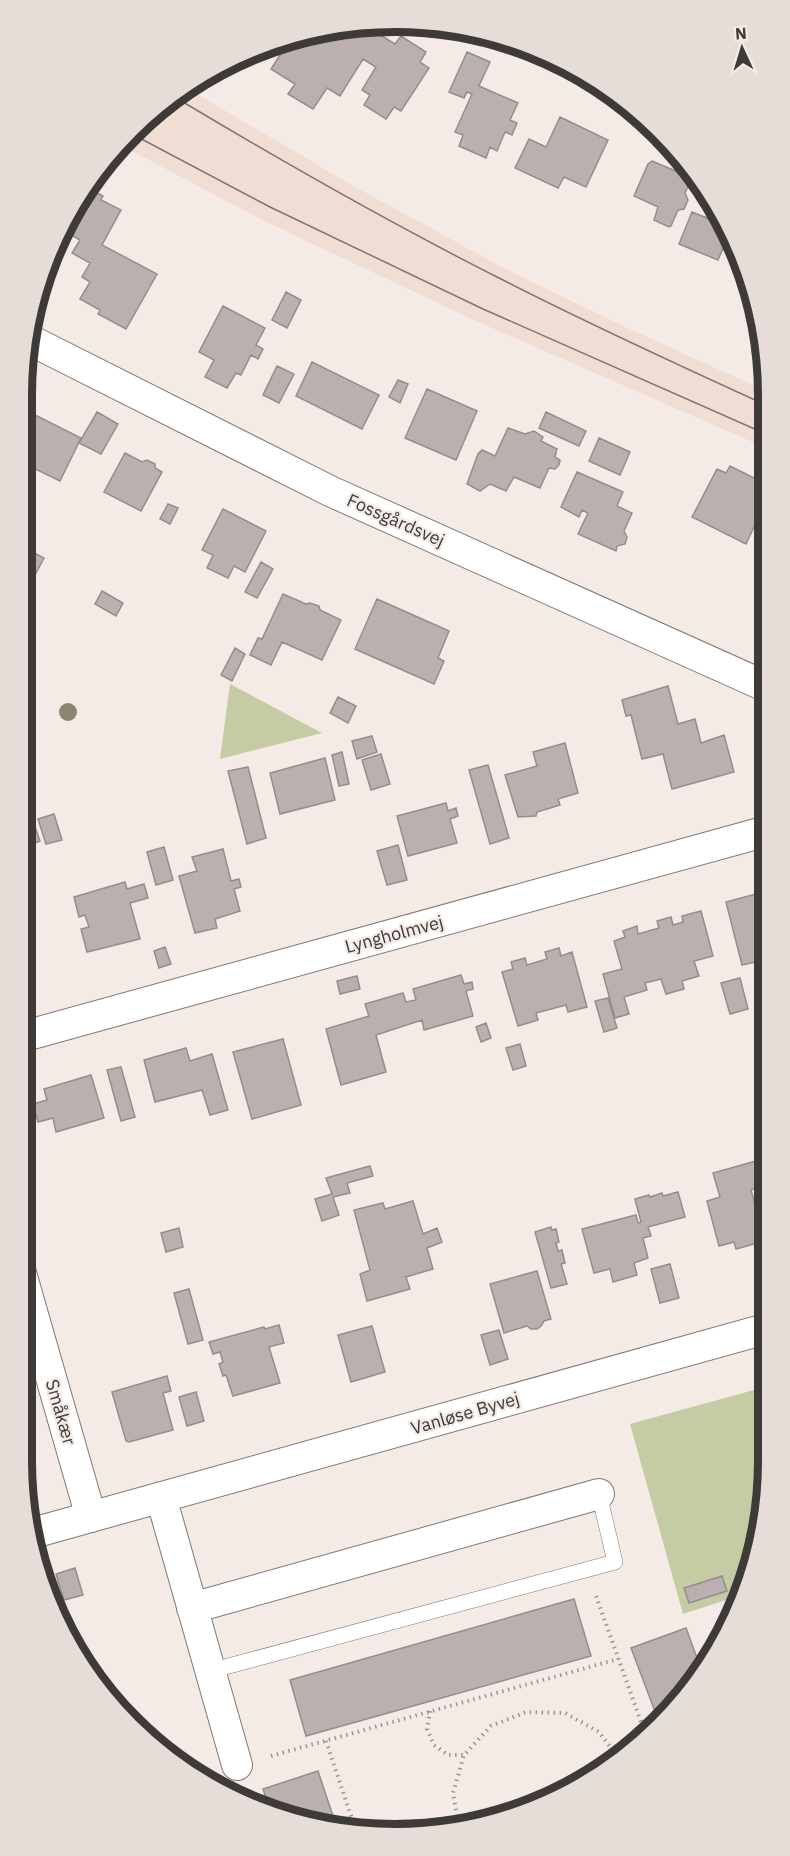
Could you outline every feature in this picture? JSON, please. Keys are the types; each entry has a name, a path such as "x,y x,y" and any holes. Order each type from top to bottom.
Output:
{"street":[{"name":"Fossgårdsvej","path":"36,343 330,490 758,683"},
{"name":"Lyngholmvej","path":"32,1034 758,833"},
{"name":"Småkær","path":"32,1311 91,1517"},
{"name":"Vanløse Byvej","path":"38,1532 758,1331"},
{"path":"192,1608 599,1494"},
{"path":"161,1497 237,1765"}],"lane":[{"path":"210,1671 615,1562 599,1494"}],"path":[{"path":"586,1570 642,1727"},
{"path":"237,1765 618,1659"},
{"path":"430,1711 427,1729 434,1745 448,1755 464,1755"},
{"path":"457,1819 453,1793 464,1755 490,1726 526,1712 565,1713 599,1732 613,1751"},
{"path":"326,1741 354,1822"}],"shaded area":[{"path":"194,92 350,184 504,268 621,325 758,387 758,444 476,321 262,220 128,149 155,122"}],"green space":[{"path":"230,684 322,733 220,759"},
{"path":"758,1389 758,1485 752,1532 732,1598 683,1614 630,1424"}],"building":[{"path":"371,32 375,32 395,44 401,36 426,52 420,62 429,68 401,111 394,107 386,119 364,105 370,95 362,90 376,67 363,59 340,96 327,88 313,109 288,94 295,84 271,69 284,49 324,38"},
{"path":"467,52 490,62 479,86 518,103 510,120 517,123 512,135 505,132 497,151 490,147 486,158 459,146 463,135 455,132 472,94 467,92 464,98 449,92"},
{"path":"560,117 608,140 586,187 564,177 558,188 515,168 529,139 546,147"},
{"path":"652,161 683,174 690,183 685,193 688,200 684,209 678,210 669,227 654,220 658,207 634,196 648,164"},
{"path":"94,191 103,196 101,200 121,210 102,245 157,274 126,329 98,314 100,310 80,299 90,282 82,277 90,263 72,253 80,240 69,234"},
{"path":"692,212 714,221 725,243 718,260 679,244"},
{"path":"286,292 301,300 287,328 272,320"},
{"path":"223,306 265,328 256,345 263,349 258,359 251,355 241,375 236,373 227,388 205,377 214,360 199,352"},
{"path":"312,362 379,395 362,429 296,396"},
{"path":"277,366 294,374 279,403 263,395"},
{"path":"398,380 408,384 400,403 389,397"},
{"path":"427,389 477,411 456,460 405,438"},
{"path":"97,412 118,424 101,454 79,443"},
{"path":"546,412 586,431 579,446 539,428"},
{"path":"32,414 81,438 60,481 32,467"},
{"path":"508,428 525,434 534,431 543,437 541,441 557,449 555,457 560,460 559,465 555,469 549,468 540,488 514,477 506,491 490,484 480,491 467,484 478,454 482,450 495,456"},
{"path":"599,438 630,452 620,475 589,461"},
{"path":"125,453 142,462 147,460 155,464 155,468 162,472 141,511 104,492"},
{"path":"730,466 758,480 758,529 754,527 746,544 692,517 717,469 726,473"},
{"path":"577,472 623,492 617,506 632,513 624,531 627,537 625,544 617,546 616,551 578,534 588,513 582,510 579,517 561,507"},
{"path":"168,504 178,508 170,524 160,519"},
{"path":"223,509 266,531 245,572 234,566 228,578 207,568 213,555 202,550"},
{"path":"32,552 44,558 34,577 32,576"},
{"path":"261,562 273,569 257,598 245,592"},
{"path":"102,591 123,603 116,616 95,604"},
{"path":"283,594 306,604 319,606 320,610 341,620 322,660 282,642 271,665 250,655 258,638 262,639"},
{"path":"377,599 449,631 438,658 444,661 434,684 355,649"},
{"path":"235,648 245,654 232,681 221,675"},
{"path":"668,686 678,724 695,719 701,743 724,735 734,772 672,789 663,754 642,759 631,715 626,716 622,700"},
{"path":"338,697 356,706 348,723 330,713"},
{"path":"372,736 377,752 357,759 352,741"},
{"path":"565,743 578,793 558,799 560,805 537,812 536,816 518,817 505,775 537,766 533,752"},
{"path":"342,752 349,784 339,786 332,755"},
{"path":"381,754 390,784 371,790 362,760"},
{"path":"325,758 335,800 280,814 270,773"},
{"path":"488,765 509,838 490,844 469,770"},
{"path":"248,767 266,838 247,844 228,771"},
{"path":"446,803 448,811 456,808 458,816 450,819 457,843 408,856 397,816"},
{"path":"54,814 62,840 46,844 38,819"},
{"path":"32,818 40,841 32,844"},
{"path":"398,845 407,880 387,885 377,851"},
{"path":"164,847 173,880 156,885 147,852"},
{"path":"223,849 231,881 239,879 241,887 234,889 240,911 215,919 217,928 195,933 179,876 197,871 192,857"},
{"path":"125,882 127,889 144,884 148,898 130,903 140,939 87,952 81,929 89,927 85,915 79,917 74,897"},
{"path":"758,893 758,961 742,965 726,902"},
{"path":"701,911 713,956 694,961 699,976 682,981 684,989 666,994 661,979 645,983 647,990 624,997 629,1014 615,1018 603,974 622,969 614,941 625,937 623,931 637,926 638,934 659,928 657,921 671,917 673,925 683,922 682,916"},
{"path":"165,947 171,964 159,968 154,951"},
{"path":"559,948 561,956 572,952 587,1007 568,1012 566,1005 536,1013 538,1020 518,1026 502,972 513,969 511,962 525,958 527,965 547,959 545,952"},
{"path":"461,975 464,984 472,982 473,989 466,991 473,1016 424,1030 422,1020 376,1035 386,1072 341,1085 326,1029 369,1016 365,1004 403,993 406,1002 416,1000 413,989"},
{"path":"357,976 360,989 340,994 337,981"},
{"path":"740,978 748,1009 730,1014 721,983"},
{"path":"608,998 617,1028 604,1032 595,1001"},
{"path":"486,1023 491,1038 481,1042 476,1027"},
{"path":"283,1039 301,1105 252,1119 233,1052"},
{"path":"520,1044 526,1066 513,1070 506,1048"},
{"path":"186,1048 190,1061 212,1054 228,1110 210,1115 202,1090 155,1102 144,1060"},
{"path":"121,1067 135,1117 121,1121 107,1070"},
{"path":"91,1075 104,1118 56,1132 53,1118 38,1122 33,1104 47,1100 44,1089"},
{"path":"756,1161 758,1188 751,1190 758,1215 758,1243 736,1249 734,1242 719,1246 707,1201 720,1197 713,1173"},
{"path":"370,1166 373,1176 347,1183 350,1193 333,1197 339,1215 322,1221 315,1199 332,1194 326,1178"},
{"path":"678,1192 685,1217 648,1227 651,1236 643,1238 648,1258 634,1263 637,1275 613,1282 610,1269 594,1273 582,1229 636,1215 638,1223 641,1222 635,1199"},
{"path":"413,1201 423,1234 437,1228 442,1242 427,1248 433,1269 406,1277 410,1289 367,1301 360,1274 370,1270 354,1210 383,1203 385,1209"},
{"path":"551,1227 552,1230 556,1229 559,1242 556,1243 558,1251 562,1250 565,1263 561,1264 567,1284 551,1288 535,1232"},
{"path":"179,1228 183,1247 166,1252 161,1233"},
{"path":"670,1264 679,1298 660,1303 651,1269"},
{"path":"537,1271 551,1319 544,1321 537,1329 527,1326 504,1333 490,1284"},
{"path":"189,1289 203,1340 188,1344 174,1293"},
{"path":"279,1325 284,1343 269,1347 280,1383 233,1396 226,1375 223,1376 219,1364 223,1362 220,1352 213,1354 209,1342"},
{"path":"372,1326 385,1372 351,1382 338,1335"},
{"path":"499,1330 508,1359 490,1365 481,1335"},
{"path":"167,1376 171,1391 163,1393 173,1430 126,1441 112,1392"},
{"path":"196,1392 204,1421 187,1426 179,1397"},
{"path":"75,1568 83,1595 64,1600 56,1574"},
{"path":"722,1576 727,1591 689,1603 684,1588"},
{"path":"574,1599 591,1656 306,1736 290,1680"},
{"path":"686,1628 698,1661 656,1714 631,1648"},
{"path":"318,1771 334,1819 267,1801 263,1789"}],"tram line":[{"path":"182,101 337,192 458,257 598,327 758,401"},
{"path":"139,137 270,207 483,309 758,430"}]}
